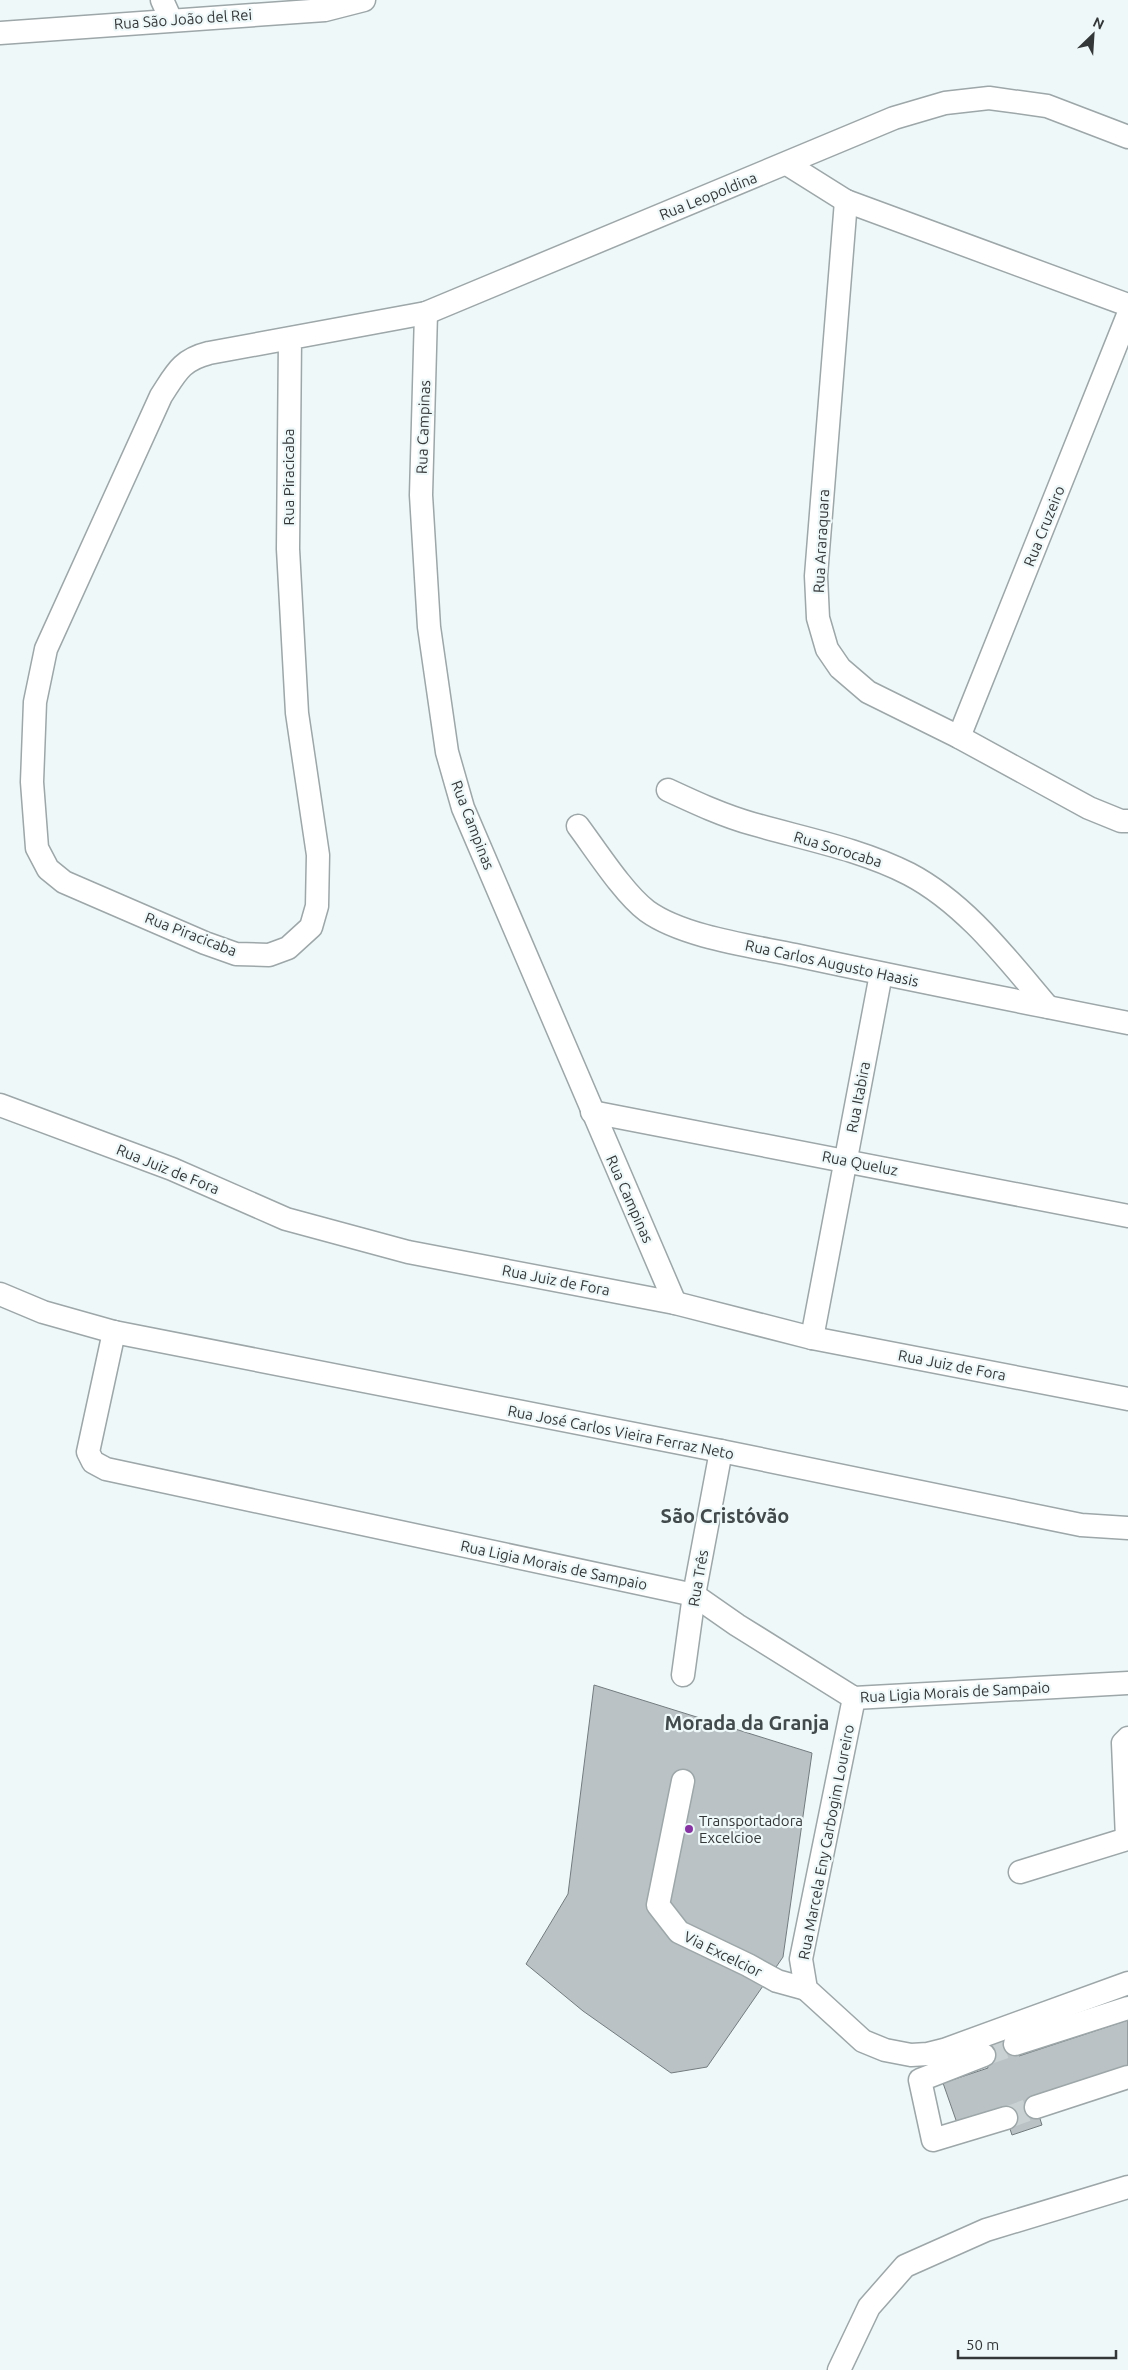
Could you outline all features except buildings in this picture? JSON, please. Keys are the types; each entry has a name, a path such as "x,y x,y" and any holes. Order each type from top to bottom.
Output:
{"street":[{"name":"Rua São João del Rei","path":"0,33 166,10 325,10 364,0"},
{"name":"Rua Leopoldina","path":"290,339 426,313 894,118 945,103 989,98 1047,106 1128,137"},
{"path":"787,164 846,201 1128,304"},
{"name":"Rua Araraquara","path":"846,201 816,576 818,618 827,649 840,668 868,692 960,737 1089,808 1128,822"},
{"name":"Rua Campinas","path":"426,313 421,496 429,627 447,752 463,808 592,1112 676,1303"},
{"name":"Rua Cruzeiro","path":"960,737 1128,314"},
{"name":"Rua Piracicaba","path":"290,339 288,446 290,578 297,713 318,855 318,906 311,927 288,948 269,955 236,954 64,882 48,869 37,848 32,782 35,702 46,649 69,596 161,396 182,365 195,356 290,339"},
{"name":"Rua Sorocaba","path":"668,790 713,811 751,824 866,855 910,875 954,904 993,944 1048,1008"},
{"name":"Rua Carlos Augusto Haasis","path":"578,826 624,886 647,911 702,935 881,974 1128,1024"},
{"name":"Rua Itabira","path":"812,1338 881,974"},
{"name":"Rua Juiz de Fora","path":"0,1105 172,1169 286,1219 408,1252 676,1303 812,1338 1128,1398"},
{"name":"Rua Queluz","path":"592,1112 1128,1216"},
{"name":"Rua José Carlos Vieira Ferraz Neto","path":"0,1294 43,1312 114,1332 721,1451 1081,1525 1128,1528"},
{"name":"Rua Ligia Morais de Sampaio","path":"114,1332 88,1452 90,1458 96,1464 106,1469 694,1595 737,1625 854,1698 1128,1683"},
{"name":"Rua Três","path":"682,1675 694,1595 721,1451"},
{"name":"Rua Marcela Eny Carbogim Loureiro","path":"806,1989 801,1959 854,1698"},
{"path":"1020,1872 1126,1839 1123,1743 1128,1738"},
{"name":"Via Excelcior","path":"683,1781 658,1905 679,1932 777,1981 806,1989"},
{"path":"806,1989 863,2041 885,2050 911,2055 928,2054 944,2050 1128,1984"},
{"path":"1015,2044 1128,2008"},
{"path":"984,2055 920,2080 933,2140 1006,2118"},
{"path":"1036,2107 1128,2077"},
{"path":"839,2370 869,2307 906,2266 986,2230 1128,2186"}],"tunnel":[{"path":"984,2055 1015,2044"},
{"path":"1006,2118 1036,2107"}],"place":[{"name":"Transportadora Excelcioe","path":"689,1829"}],"district":[{"name":"São Cristóvão","path":"725,1515"},
{"name":"Morada da Granja","path":"747,1722"}]}
